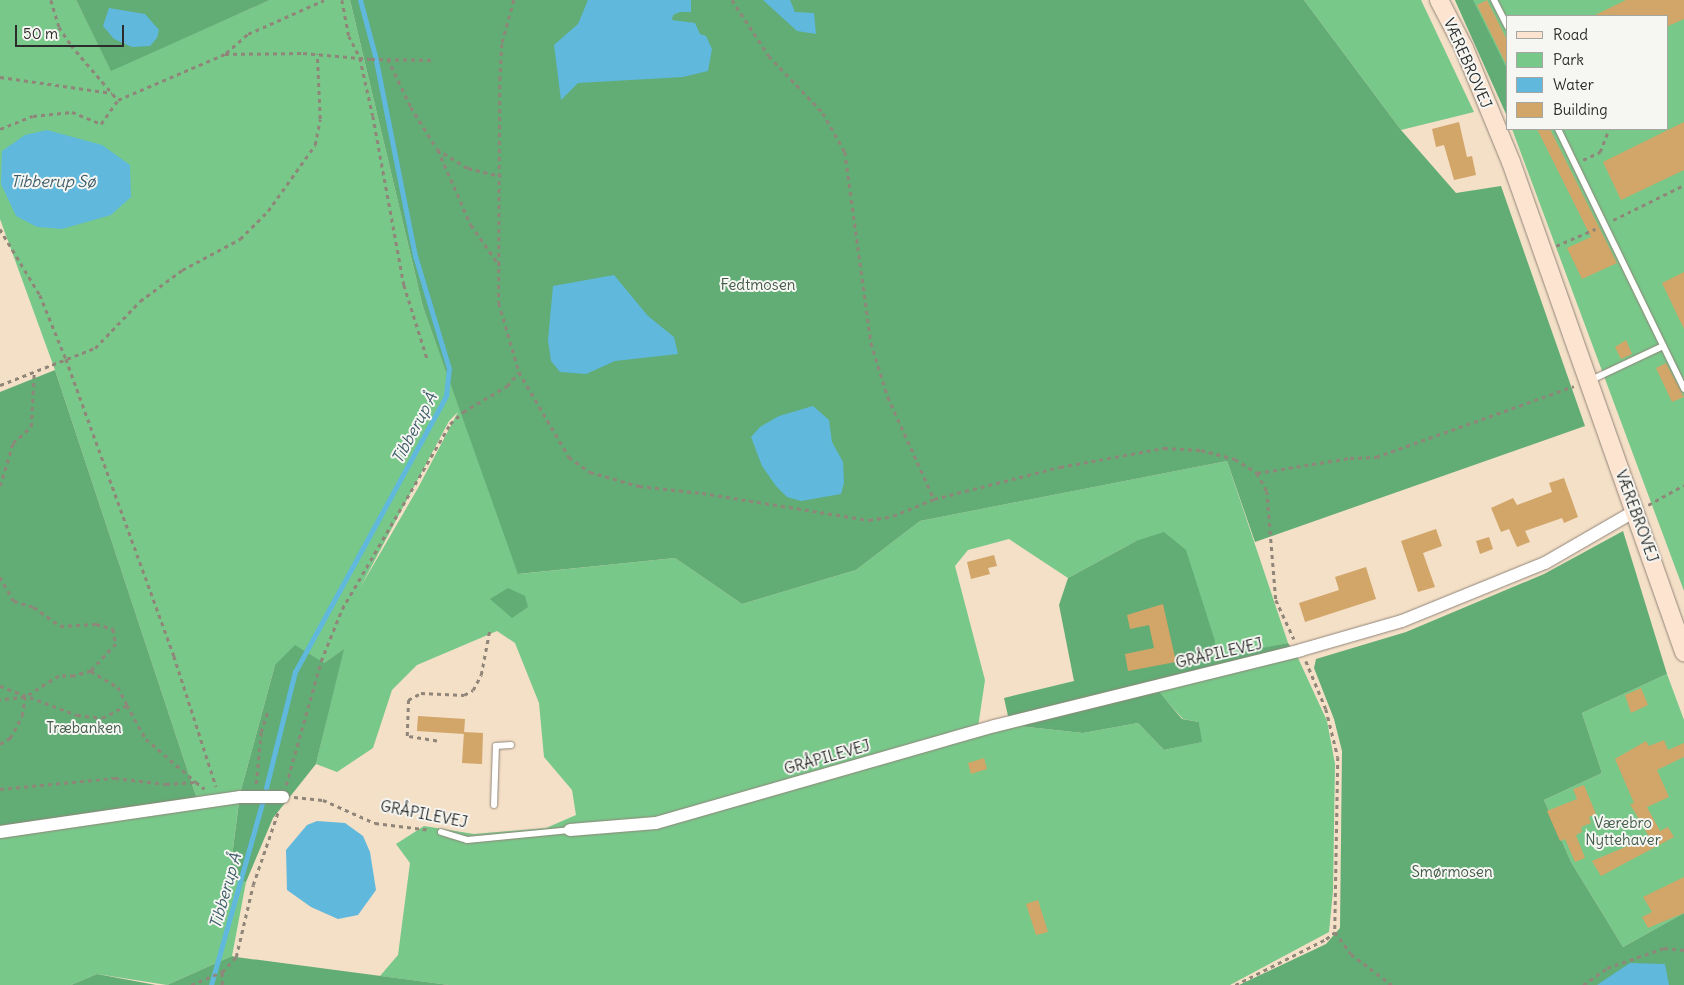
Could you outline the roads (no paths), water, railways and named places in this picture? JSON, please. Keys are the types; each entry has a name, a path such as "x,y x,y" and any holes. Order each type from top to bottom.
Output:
{"street":[{"name":"VÆREBROVEJ","path":"1439,0 1499,125 1684,652"},
{"name":"GRÅPILEVEJ","path":"570,830 656,823 995,726 1301,650 1402,621 1537,566 1635,511"},
{"path":"0,832 221,800 283,797"}],"lane":[{"path":"1494,0 1506,23"},
{"path":"1558,130 1684,389"},
{"path":"1588,381 1663,346"},
{"path":"494,805 496,746 511,745"},
{"name":"GRÅPILEVEJ","path":"442,832 467,840 570,830"}],"water":[{"path":"588,0 691,0 691,12 680,12 673,15 672,20 695,23 700,34 706,36 712,49 708,71 683,77 578,83 561,100 554,45 578,24"},
{"path":"763,0 790,0 795,12 814,13 816,34 797,31"},
{"path":"109,8 145,14 159,30 157,38 150,46 132,47 114,39 103,26"},
{"name":"Tibberup Sø","path":"47,130 102,145 130,165 131,197 111,215 62,229 37,227 16,216 1,184 2,151 25,135"},
{"path":"614,275 648,316 674,337 678,354 615,361 586,374 560,372 551,361 548,340 553,286"},
{"path":"813,406 829,420 832,442 843,462 844,483 841,494 801,501 787,497 776,486 762,466 751,437 760,427 779,416"},
{"path":"317,821 345,823 363,836 370,852 376,890 358,915 338,919 311,907 287,890 286,850 307,825"},
{"path":"1630,963 1665,964 1669,985 1597,985"}],"waterway":[{"name":"Tibberup Å","path":"266,788 295,672 446,396 449,369 415,256 375,56 360,0"},
{"name":"Tibberup Å","path":"211,985 262,803"}],"park label":[{"name":"Fedtmosen","path":"758,285"},
{"name":"Træbanken","path":"84,728"},
{"name":"Værebro Nyttehaver","path":"1623,830"},
{"name":"Smørmosen","path":"1452,872"}]}
